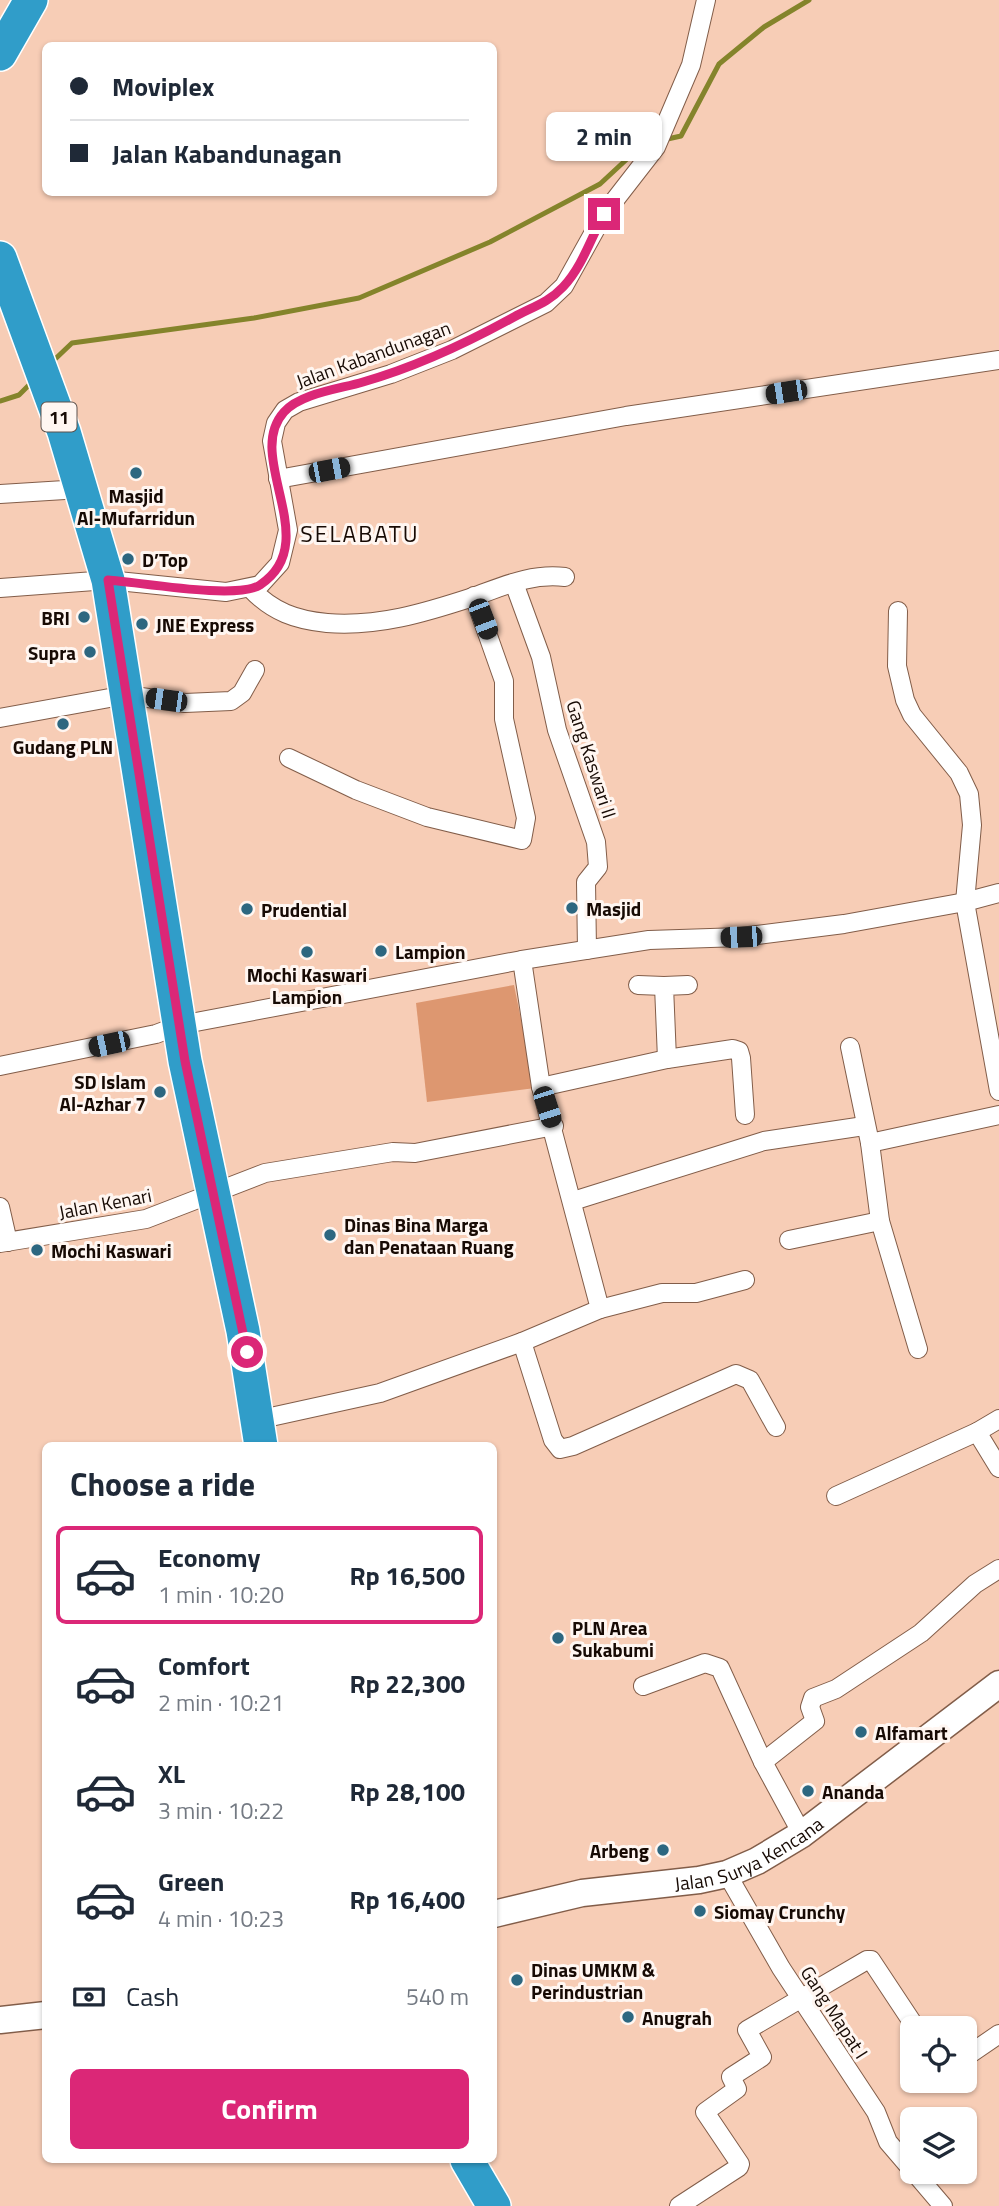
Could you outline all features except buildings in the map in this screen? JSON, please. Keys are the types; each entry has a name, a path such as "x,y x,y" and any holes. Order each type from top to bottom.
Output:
{"highway":[{"path":"4,39 31,0"},
{"name":"11","path":"0,258 60,420 108,580 180,1025 243,1331 259,1433"},
{"path":"469,2163 494,2206"}],"street":[{"name":"Jalan Kabandunagan","path":"251,589 271,575 280,563 288,530 272,441 276,423 285,410 299,402 391,374 452,350 546,303 564,286 604,214 656,147 688,74 706,0"},
{"path":"278,479 626,416 999,360"},
{"path":"0,494 82,489"},
{"path":"0,588 108,580 226,592 251,589 271,606 293,619 351,626 403,619 539,575 565,577"},
{"name":"Gang Kaswari II","path":"514,583 541,657 557,730 596,842 598,867 586,882 587,950"},
{"path":"289,758 356,790 427,817 522,840 526,818 504,719 504,681 474,596"},
{"path":"898,611 897,666 905,700 919,724 959,773 969,794 972,825 965,902 999,1091"},
{"path":"0,718 126,695 186,703 230,701 242,693 255,670"},
{"path":"0,1066 156,1034 180,1025 522,960 649,940 754,936 844,924 965,902 999,892"},
{"path":"522,960 541,1087 554,1126 600,1309"},
{"path":"638,985 688,985"},
{"path":"664,985 667,1059"},
{"path":"850,1047 864,1126 870,1143 880,1222 918,1349"},
{"path":"541,1087 667,1059 723,1050 739,1051 745,1115"},
{"path":"870,1143 999,1115"},
{"name":"Jalan Kenari","path":"4,1242 146,1219 178,1209 214,1191 265,1173 393,1152 415,1153 554,1126"},
{"path":"573,1201 751,1144 864,1126"},
{"path":"0,1207 4,1242"},
{"path":"789,1240 880,1222"},
{"path":"259,1433 380,1394 522,1342 600,1309 662,1293 696,1293 745,1280"},
{"path":"522,1342 552,1440 560,1449 573,1446 737,1374 750,1380 776,1427"},
{"path":"836,1496 999,1419"},
{"path":"976,1432 999,1468"},
{"path":"762,1762 815,1721 810,1707 813,1698 836,1689 921,1633 975,1584 999,1569"},
{"path":"643,1686 705,1663 720,1668 762,1762 802,1834"},
{"name":"Jalan Surya Kencana","path":"497,1913 582,1893 727,1874 757,1861 802,1834 999,1684"},
{"name":"Gang Mapat I","path":"727,1874 781,1968 804,1998 876,2112 888,2142 900,2156"},
{"path":"679,2206 739,2167 740,2164 705,2112 737,2090 731,2077 762,2057 747,2030 871,1960 908,2016"},
{"path":"10,2020 42,2002"},
{"path":"10,2020 42,2016"},
{"path":"977,2049 999,2034"},
{"name":"Gang Mapat I","path":"924,2184 943,2206"}],"shaded area":[{"path":"514,985 535,1088 427,1102 416,1003"}],"waterway":[{"path":"663,140 681,136 719,64 764,27 809,0"},
{"path":"51,363 72,343 254,318 359,298 490,242 600,184 641,146 654,143"},
{"path":"0,401 19,395 32,382"}],"place":[{"name":"Masjid Al-Mufarridun","path":"136,473"},
{"name":"D’Top","path":"128,559"},
{"name":"BRI","path":"84,617"},
{"name":"JNE Express","path":"142,624"},
{"name":"Supra","path":"90,652"},
{"name":"Gudang PLN","path":"63,724"},
{"name":"Masjid","path":"572,908"},
{"name":"Prudential","path":"247,909"},
{"name":"Lampion","path":"381,951"},
{"name":"Mochi Kaswari Lampion","path":"307,952"},
{"name":"SD Islam Al-Azhar 7","path":"160,1092"},
{"name":"Dinas Bina Marga dan Penataan Ruang","path":"330,1235"},
{"name":"Mochi Kaswari","path":"37,1250"},
{"name":"PLN Area Sukabumi","path":"558,1638"},
{"name":"Alfamart","path":"861,1732"},
{"name":"Ananda","path":"808,1791"},
{"name":"Arbeng","path":"663,1850"},
{"name":"Siomay Crunchy","path":"700,1911"},
{"name":"Dinas UMKM & Perindustrian","path":"517,1980"},
{"name":"Anugrah","path":"628,2017"}],"district":[{"name":"SELABATU","path":"360,533"}],"route":[{"path":"247,1352 185,1061 108,580 226,592 251,589 260,585 280,563 288,530 272,441 276,423 285,410 318,395 391,374 452,350 546,303 573,274 604,214"}]}
